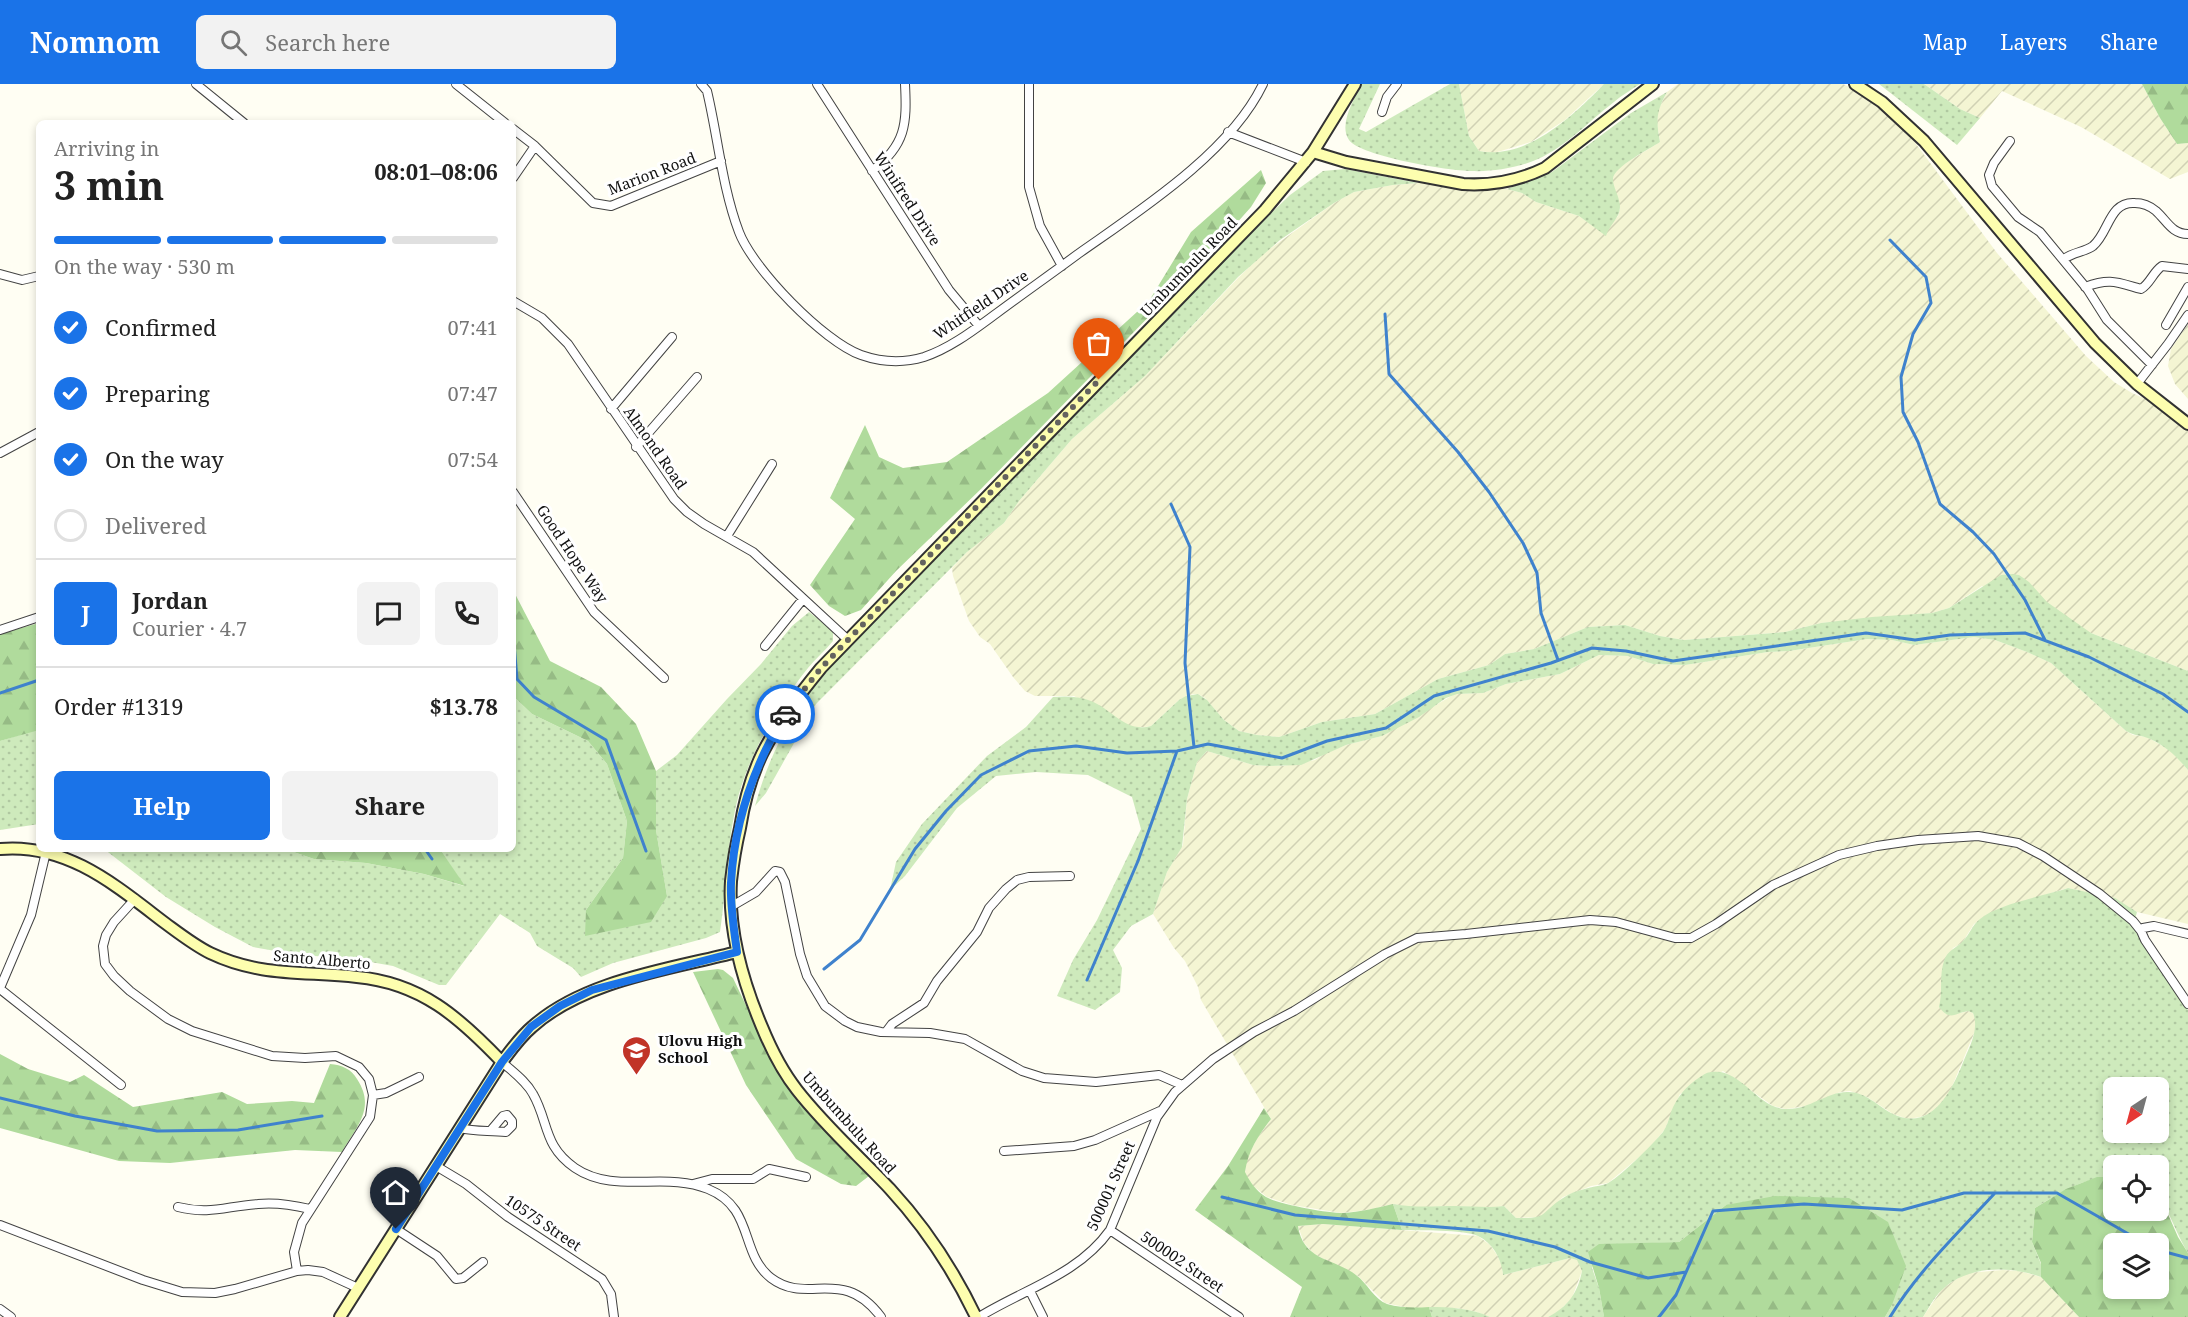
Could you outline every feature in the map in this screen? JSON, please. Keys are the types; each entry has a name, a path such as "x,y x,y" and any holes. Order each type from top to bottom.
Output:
{"main road":[{"name":"Umbumbulu Road","path":"977,1317 963,1290 926,1233 891,1191 812,1108 779,1064 753,1007 737,952 732,906 732,872 747,792 762,755 786,712 821,668 1265,210 1306,162 1355,84"},
{"path":"1313,152 1365,166 1463,184 1503,183 1526,177 1545,168 1653,84"},
{"path":"1855,84 1882,102 1924,141 2094,343 2137,384 2188,424"},
{"name":"Santo Alberto","path":"0,849 36,851"},
{"name":"Santo Alberto","path":"46,852 81,864 96,872 196,946 239,965 272,972 359,977 412,991 453,1014 502,1062"},
{"path":"340,1317 502,1062 531,1027 575,997 592,990 737,952"}],"street":[{"path":"196,84 240,120"},
{"path":"456,84 502,120"},
{"name":"Whitfield Drive","path":"701,84 707,91 739,233 752,258 766,277 789,300 838,342 861,355 880,361 904,361 941,350 979,326 1062,266 1165,191 1228,132 1250,108 1263,84"},
{"name":"Winifred Drive","path":"817,84 949,290 979,326"},
{"path":"872,171 884,162 900,142 907,112 905,84"},
{"path":"1030,84 1029,187 1040,226 1062,266"},
{"path":"1382,112 1387,97 1397,84"},
{"name":"Marion Road","path":"516,131 535,146 586,198 600,206 611,206 721,161"},
{"path":"1228,132 1306,162"},
{"path":"2010,141 1994,163 1989,175 1992,186 2018,217 2040,232 2064,259 2106,320 2151,365"},
{"path":"516,174 535,146"},
{"path":"2064,259 2094,244 2118,207 2126,203 2142,203 2150,207 2174,231 2188,234"},
{"path":"2085,287 2103,281 2122,283 2141,289 2162,266 2188,269"},
{"path":"0,274 22,280 36,277"},
{"path":"2166,324 2188,287"},
{"name":"Almond Road","path":"516,303 531,310 555,329 568,344 636,447 674,499 687,512 758,556 848,640"},
{"path":"2137,384 2188,315"},
{"path":"611,409 672,337"},
{"path":"636,447 697,377"},
{"path":"0,453 36,434"},
{"path":"727,536 772,464"},
{"name":"Good Hope Way","path":"516,496 594,612 664,678"},
{"path":"765,646 803,599"},
{"path":"0,630 36,618"},
{"name":"500001 Street","path":"977,1317 1030,1291 1084,1258 1098,1244 1110,1230 1149,1132 1161,1110 1182,1085 1213,1059 1254,1032 1294,1011 1385,954 1417,938 1590,920 1616,922 1675,938 1691,938 1716,924 1763,891 1839,855 1891,844 1978,836 2018,843 2062,867 2125,914 2141,931 2188,1004"},
{"path":"46,852 31,915 0,988 121,1085"},
{"path":"732,906 756,892 775,871 780,872 785,882 800,954 807,976 825,1006 857,1027 886,1032 930,1033 965,1039 1022,1071 1044,1078 1096,1082 1159,1075 1182,1085"},
{"path":"886,1032 892,1024 924,1003 938,981 977,932 989,908 1006,889 1017,880 1029,877 1070,876"},
{"path":"135,900 114,922 106,935 103,946 105,964 130,991 181,1027 272,1056 305,1059 336,1056 346,1059 364,1072 369,1080 373,1095 370,1117 310,1209 295,1242 297,1271"},
{"path":"2141,931 2151,926 2188,934"},
{"name":"Santo Alberto","path":"502,1062 533,1093 546,1134 557,1151 574,1168 596,1178 611,1181 692,1184 709,1189 731,1206 742,1221 757,1263 778,1283 795,1289 829,1287 853,1293 867,1302 881,1317"},
{"path":"373,1095 386,1093 419,1077"},
{"path":"1004,1151 1074,1146 1095,1140 1161,1110"},
{"path":"460,1128 473,1131 492,1129"},
{"name":"10575 Street","path":"436,1166 466,1184 508,1217 602,1279 611,1294 614,1317"},
{"path":"692,1184 712,1179 753,1179 769,1169 807,1177"},
{"path":"178,1207 208,1212 273,1203 310,1209"},
{"path":"0,1225 143,1280 182,1292 215,1293 308,1270 323,1272 358,1288"},
{"path":"396,1229 437,1256 456,1279 463,1278 483,1262"},
{"name":"500002 Street","path":"1110,1230 1239,1317"},
{"path":"1030,1291 1043,1317"},
{"path":"0,1309 11,1317"}],"green space":[{"path":"1361,84 1380,84 1359,129 1366,132 1450,84 1459,84 1469,136 1479,151 1497,152 1514,149 1548,133 1604,84 1640,84 1620,97 1549,154 1514,167 1479,171 1406,162 1356,146 1349,140 1345,127 1346,119"},
{"path":"1459,84 1604,84 1565,120 1531,142 1494,153 1479,151 1469,136"},
{"path":"1678,84 1843,84 1869,97 1902,125 1997,253 2086,356 2114,382 2161,406 2188,427 2188,671 2091,633 1982,586 1949,608 1932,613 1821,623 1785,632 1684,640 1660,636 1625,625 1588,627 1534,649 1505,654 1489,665 1438,679 1375,714 1322,722 1279,737 1239,731 1224,720 1205,698 1198,694 1179,700 1151,726 1130,727 1074,696 1035,696 1025,691 990,644 980,637 969,621 952,568 967,552 1004,523 1019,501 1072,439 1145,376 1264,253 1334,203 1354,192 1418,183 1438,183 1473,189 1507,189 1522,193 1536,202 1579,216 1606,235 1608,227 1618,216 1620,209 1612,180 1614,174 1621,166 1660,142 1657,123 1658,110 1667,92"},
{"path":"1879,84 1924,84 1960,109 1980,118 1957,145"},
{"path":"1924,84 2142,84 2177,144 2188,143 2188,172 2170,179 2081,127 2002,91 1980,118 1960,109"},
{"path":"2142,84 2188,84 2188,143 2177,144"},
{"path":"1667,92 1658,116 1660,142 1625,164 1615,174 1613,182 1620,203 1620,211 1606,236 1579,216 1536,202 1522,193 1507,189 1552,172 1631,113"},
{"path":"1345,169 1418,183 1354,192 1280,240 1238,277 1145,376 1072,439 1019,501 1004,523 967,552 816,704 766,793 755,806 767,770 782,737 800,705 821,675 1263,221 1290,195 1323,171"},
{"path":"1261,170 1266,183 1251,207 1203,261 981,489 896,571 861,610 845,616 829,606 810,585 855,519 830,498 865,425 879,457 903,468 947,462 1048,393 1149,301 1191,232"},
{"path":"2188,324 2188,399 2175,384 2168,366 2171,349"},
{"path":"2001,575 2019,575 2029,582 2047,602 2091,633 2188,671 2188,770 2161,745 2126,731 2051,663 1995,640 1974,637 1914,645 1892,640 1867,639 1685,665 1653,664 1628,656 1599,655 1560,674 1506,684 1483,693 1457,694 1446,698 1419,717 1382,736 1346,745 1301,765 1253,765 1207,751 1197,762 1187,799 1182,847 1167,872 1153,914 1131,926 1113,950 1122,968 1120,992 1095,1010 1057,996 1073,960 1097,920 1141,829 1132,797 1088,775 1036,772 996,776 957,808 905,876 890,890 896,862 922,824 987,756 1026,727 1053,697 1086,699 1126,723 1142,727 1151,726 1179,700 1198,694 1207,700 1224,720 1239,731 1279,737 1322,722 1375,714 1438,679 1489,665 1505,654 1534,649 1588,627 1625,625 1660,636 1684,640 1785,632 1821,623 1932,613 1949,608"},
{"path":"516,596 550,661 601,687 636,724 656,771 656,830 667,896 651,922 585,936 586,910 623,858 627,821 607,764 588,741 532,714 516,699"},
{"path":"809,612 833,631 833,641 808,668 788,695 753,755 736,804 720,932 706,938 613,963 581,977 573,968 537,946 530,933 500,914 446,985 439,985 393,966 348,958 298,955 253,947 166,897 108,852 294,852 314,859 366,863 424,874 464,886 442,852 516,852 516,699 532,714 588,741 607,764 627,821 623,858 586,910 667,896 656,830 656,771 677,755 761,664 792,626"},
{"path":"36,624 36,731 0,741 0,634"},
{"path":"1974,637 1995,640 2051,663 2126,731 2133,735 2147,737 2173,752 2188,770 2188,924 2137,912 2114,898 2068,888 2001,908 1974,924 1962,943 1953,948 1942,971 1942,997 1960,1013 1968,1011 1973,1013 1976,1021 1975,1031 1949,1094 1929,1114 1920,1117 1908,1119 1893,1114 1867,1097 1850,1091 1840,1092 1813,1105 1786,1109 1773,1106 1723,1071 1680,1094 1665,1129 1649,1149 1608,1183 1591,1186 1563,1197 1542,1217 1516,1218 1504,1206 1412,1208 1393,1204 1341,1213 1292,1205 1267,1197 1252,1185 1245,1173 1247,1157 1271,1119 1201,1000 1198,987 1185,961 1153,914 1167,872 1183,845 1187,799 1197,762 1207,751 1253,765 1283,766 1315,760 1346,745 1382,736 1455,694 1483,693 1506,684 1560,674 1599,655 1628,656 1653,664 1685,665 1867,639 1892,640 1914,645"},
{"path":"36,730 36,824 0,830 0,741"},
{"path":"294,852 442,852 465,886 424,874 366,863 314,859"},
{"path":"2068,888 2115,898 2137,912 2133,927 2188,1010 2188,1253 2169,1215 2169,1155 2103,1155 2103,1178 2082,1183 2035,1208 2032,1242 2041,1264 2041,1277 2003,1270 1976,1272 1964,1276 1939,1293 1923,1317 1885,1317 1892,1305 1726,1205 1679,1242 1599,1245 1592,1268 1599,1288 1604,1317 1548,1317 1561,1309 1575,1292 1582,1271 1577,1260 1570,1258 1503,1275 1496,1252 1478,1236 1452,1231 1402,1230 1393,1204 1504,1206 1516,1218 1534,1217 1543,1214 1568,1195 1606,1184 1626,1169 1658,1137 1664,1130 1682,1092 1708,1072 1722,1072 1732,1076 1766,1102 1786,1109 1802,1107 1839,1093 1853,1092 1905,1118 1917,1118 1927,1114 1937,1107 1951,1088 1970,1046 1975,1026 1973,1013 1968,1011 1949,1015 1939,1007 1945,957 1961,943 1977,921 2009,905"},
{"path":"718,969 733,978 772,1060 786,1082 868,1171 869,1176 856,1186 841,1184 796,1159 746,1085 693,972"},
{"path":"0,1054 28,1069 70,1082 84,1075 133,1107 222,1092 247,1104 292,1101 314,1103 330,1064 346,1068 355,1076 362,1089 365,1108 342,1152 295,1150 170,1163 119,1161 0,1128"},
{"path":"1264,1108 1271,1119 1254,1144 1245,1172 1254,1186 1262,1195 1272,1200 1326,1211 1343,1213 1393,1204 1402,1230 1323,1224 1298,1226 1301,1237 1313,1252 1356,1275 1382,1302 1403,1307 1429,1307 1432,1317 1290,1317 1302,1287 1195,1210 1228,1166"},
{"path":"2097,1177 2103,1177 2103,1221 2169,1221 2169,1216 2188,1253 2188,1317 2079,1317 2041,1277 2041,1263 2032,1242 2035,1208 2066,1189"},
{"path":"1775,1196 1849,1198 1888,1222 1906,1266 1892,1305 1885,1317 1604,1317 1599,1288 1588,1252 1599,1244 1679,1242 1726,1205"},
{"path":"1323,1224 1478,1236 1490,1245 1497,1255 1502,1265 1503,1275 1570,1258 1578,1260 1582,1271 1572,1298 1558,1312 1548,1317 1490,1317 1457,1308 1409,1308 1385,1303 1358,1276 1314,1254 1304,1243 1298,1226"},
{"path":"2019,1271 2041,1277 2079,1317 1923,1317 1942,1289 1955,1280 1967,1273"},
{"path":"1429,1307 1468,1310 1490,1317 1432,1317"}],"waterway":[{"path":"1890,240 1926,277 1931,303 1913,334 1901,377 1903,412 1918,442 1940,504 1973,532 1994,554 2025,600 2045,640"},
{"path":"1385,314 1389,374 1458,452 1489,492 1523,543 1537,573 1541,613 1558,660"},
{"path":"1171,504 1190,547 1185,663 1194,747"},
{"path":"824,969 860,940 915,849 946,811 981,775 1029,751 1076,746 1127,753 1177,751 1208,744 1282,758 1327,741 1386,728 1434,696 1551,663 1592,648 1626,651 1673,661 1866,633 1915,640 1950,635 2025,633 2089,657 2163,694 2188,712"},
{"path":"516,667 517,679 534,697 606,740 646,851"},
{"path":"0,693 36,681"},
{"path":"1087,980 1138,861 1177,751"},
{"path":"427,852 432,859"},
{"path":"0,1098 75,1116 157,1131 238,1130 322,1116"},
{"path":"1659,1317 1676,1295 1713,1211 1804,1204 1902,1210 1964,1193 2057,1193 2127,1233"},
{"path":"1890,1317 1926,1268 1995,1193"},
{"path":"1222,1197 1295,1215 1488,1231 1555,1247 1590,1262 1648,1278 1686,1272"},
{"path":"2169,1253 2188,1258"}],"way so far":[{"path":"785,714 821,668 1099,380"}],"place":[{"name":"Ulovu High School","path":"637,1076"}],"route":[{"path":"396,1229 502,1062 531,1027 560,1006 592,990 737,952 731,883 742,812 747,792 762,755 785,714"}]}
